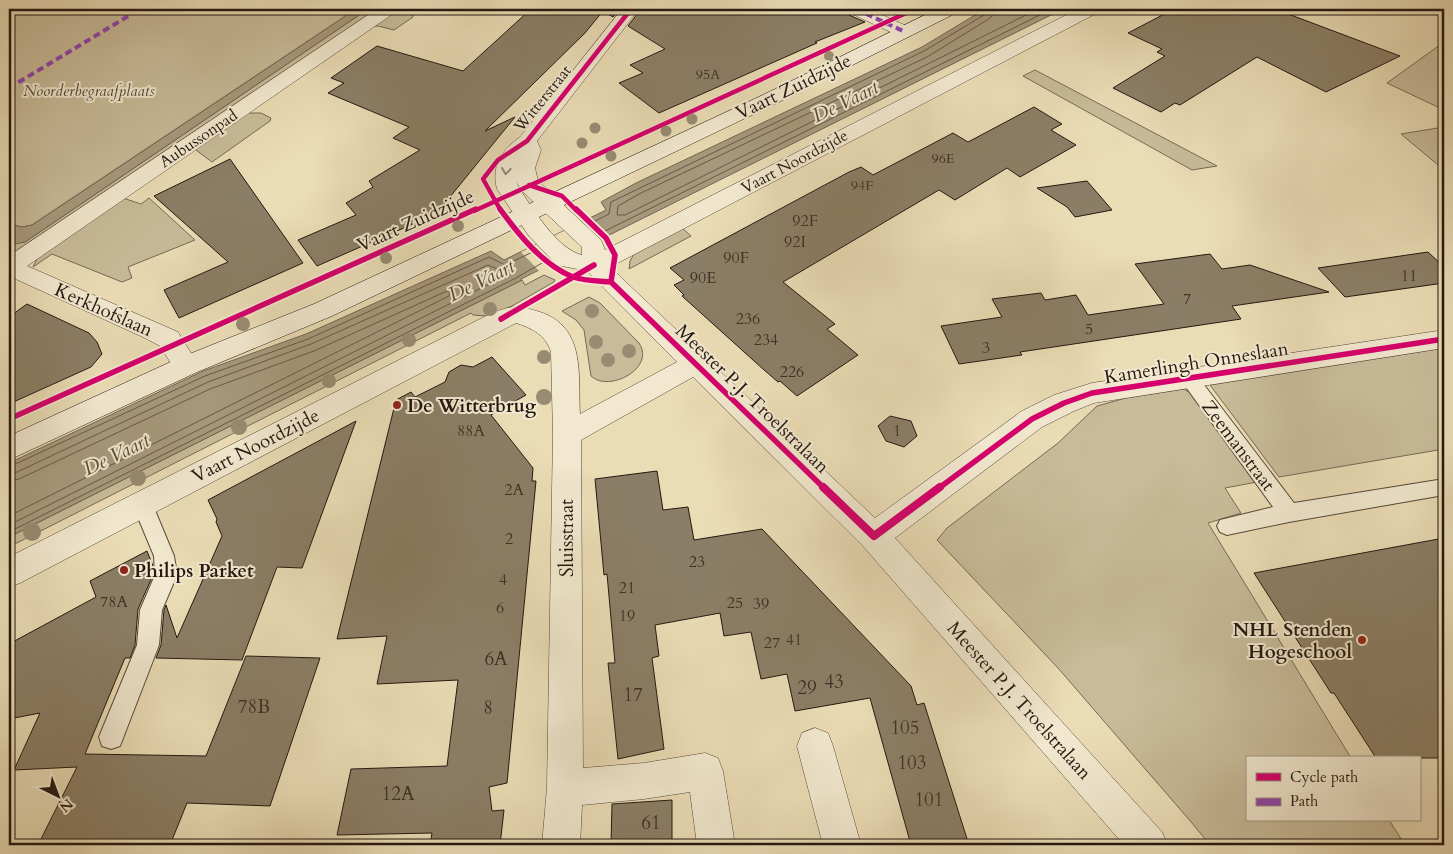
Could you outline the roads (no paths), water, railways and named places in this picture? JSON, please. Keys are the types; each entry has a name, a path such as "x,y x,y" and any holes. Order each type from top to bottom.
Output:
{"street":[{"name":"Aubussonpad","path":"9,267 388,9"},
{"name":"Witterstraat","path":"524,214 505,182 505,170 514,150 527,141 631,9"},
{"path":"856,9 903,32"},
{"name":"Vaart Zuidzijde","path":"9,449 186,366 323,310 772,98 950,9"},
{"name":"Vaart Noordzijde","path":"593,255 1091,9"},
{"name":"Witterstraat","path":"527,141 531,150 522,169 524,176 529,185 548,203"},
{"name":"Meester P.J. Troelstralaan","path":"548,203 572,226 593,255 696,364 874,536 1149,845"},
{"path":"524,214 545,240 565,259 593,255"},
{"name":"Kerkhofslaan","path":"9,267 169,339 186,366"},
{"name":"Vaart Noordzijde","path":"9,573 501,319 516,314 538,321 559,336 564,352 567,434"},
{"name":"Kamerlingh Onneslaan","path":"874,536 1032,419 1064,403 1092,393 1444,339"},
{"path":"567,434 696,364"},
{"name":"Sluisstraat","path":"560,845 565,788 567,434"},
{"path":"815,746 842,845"},
{"path":"565,788 644,781 705,771 716,845"}],"lane":[{"name":"Zeemanstraat","path":"1190,378 1289,513"},
{"name":"Zeemanstraat","path":"1227,526 1289,513 1444,487"},
{"path":"111,737 148,645 151,610 166,575 164,556 142,503"}],"water":[{"path":"356,9 368,9 25,242 9,243 9,224 22,227 32,225"},
{"name":"De Vaart","path":"985,9 1063,9 9,537 9,463 203,371 306,334 491,251 504,260 606,210 601,202 636,183 922,47"}],"place":[{"name":"De Witterbrug","path":"397,405"},
{"name":"Philips Parket","path":"124,570"},
{"name":"NHL Stenden Hogeschool","path":"1362,640"}],"park label":[{"name":"Noorderbegraafplaats","path":"89,90"}]}
